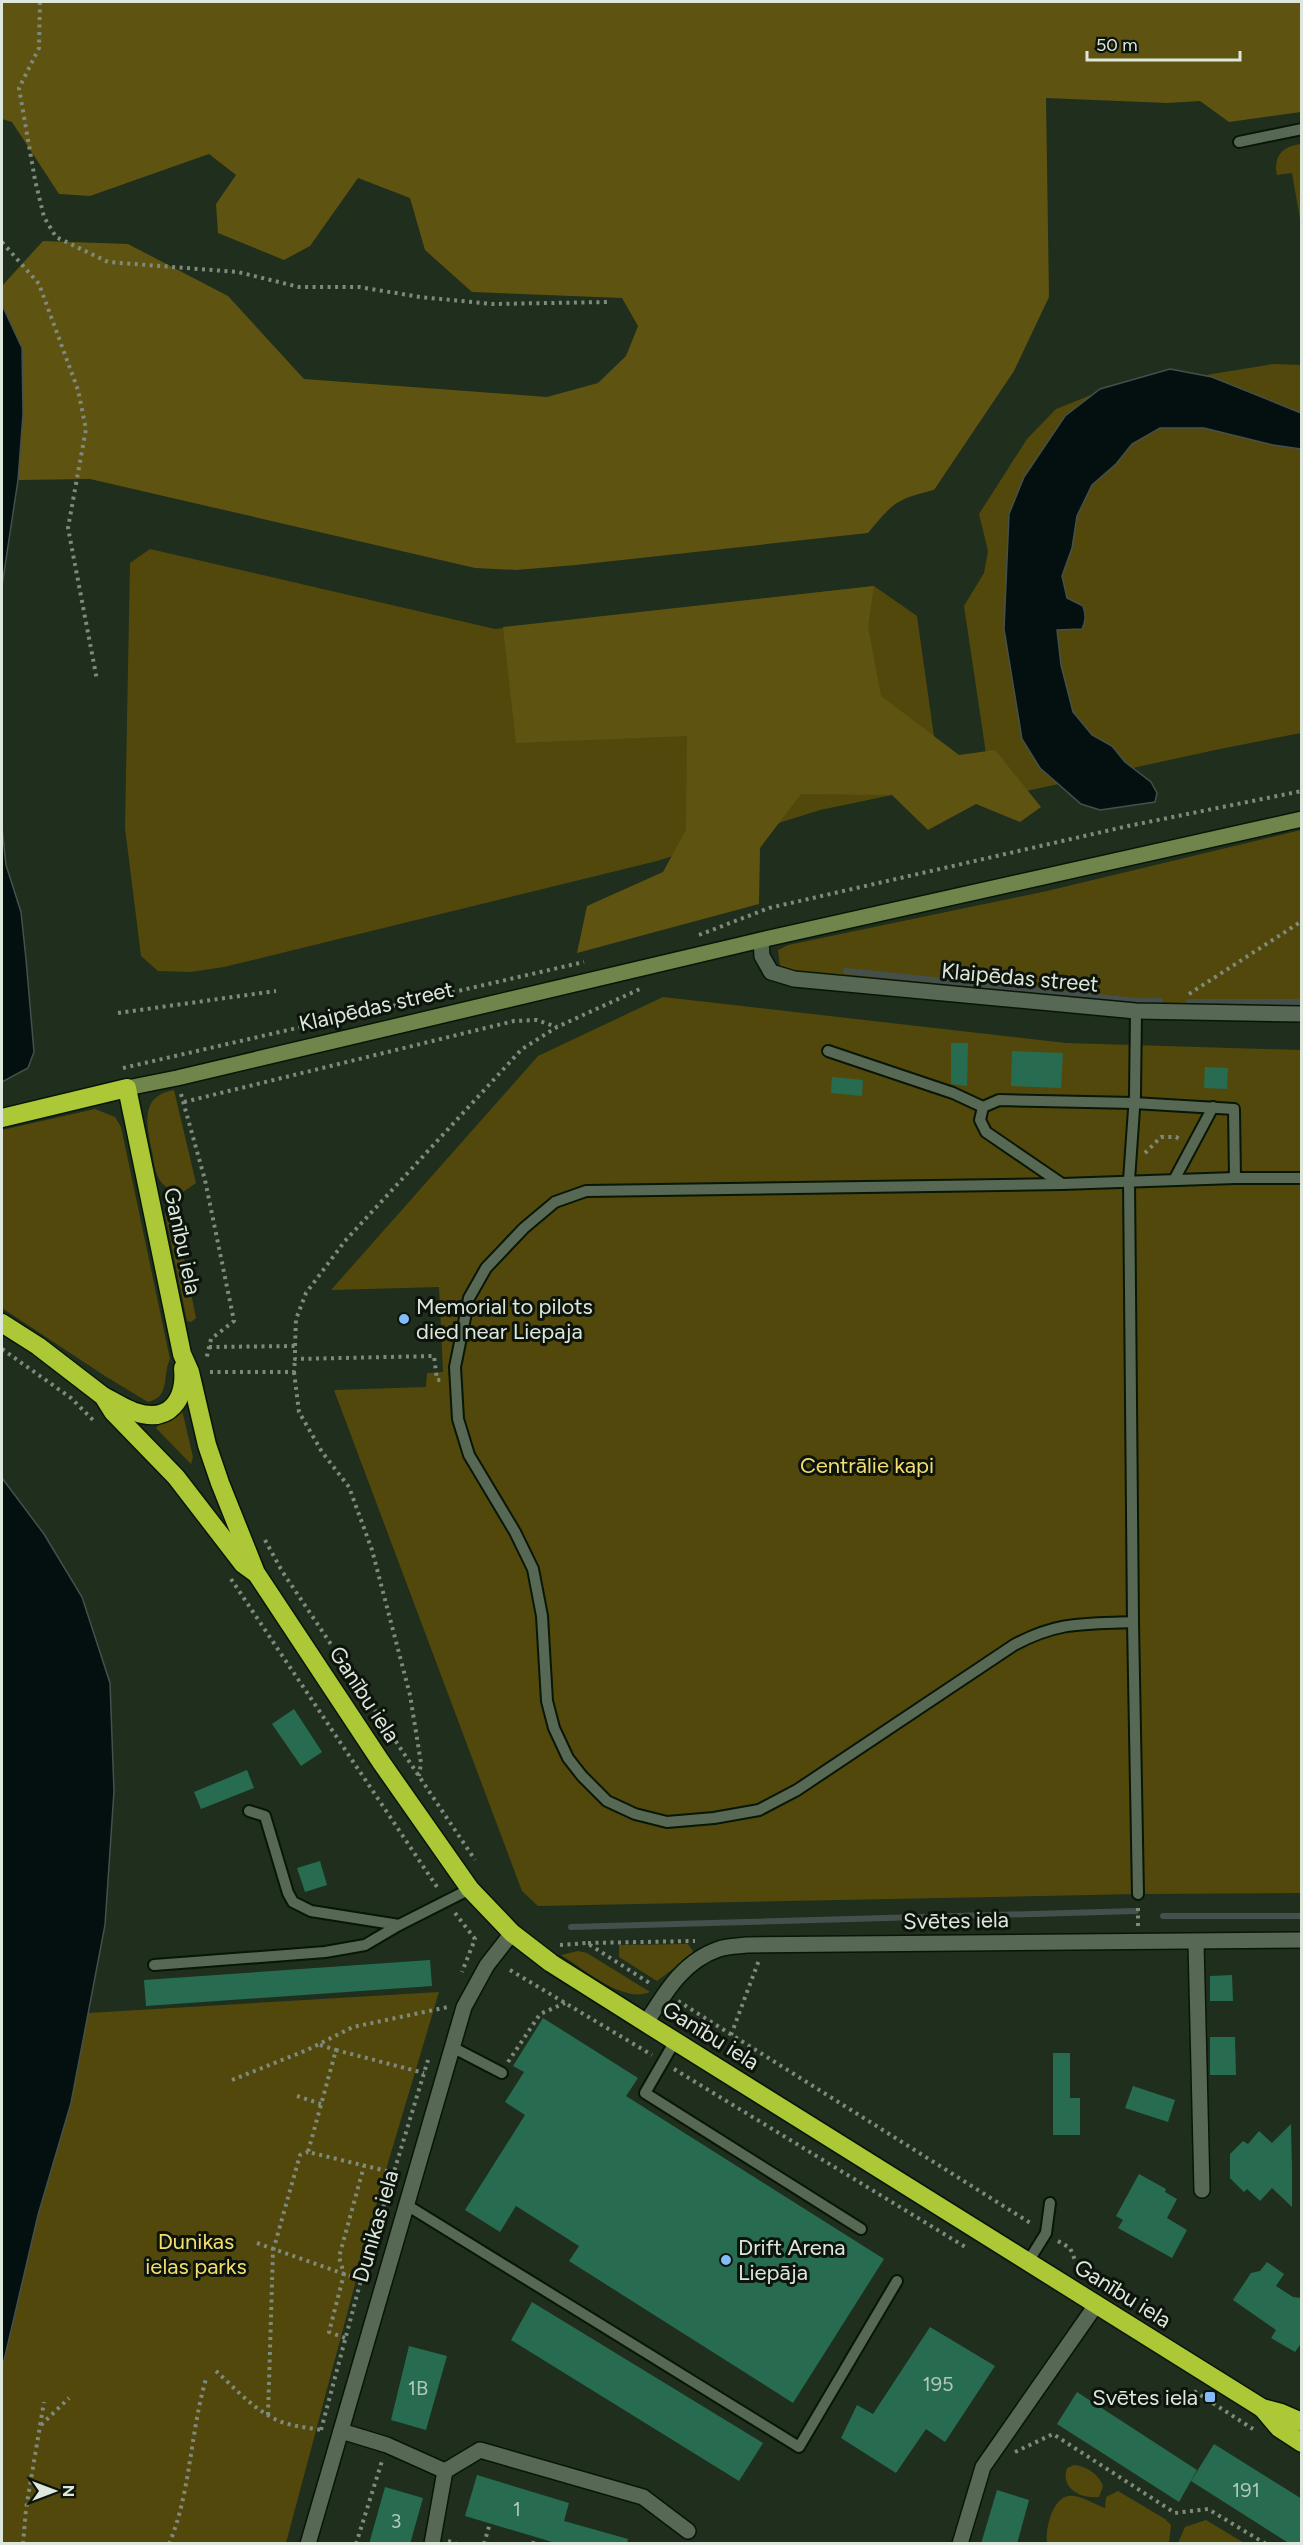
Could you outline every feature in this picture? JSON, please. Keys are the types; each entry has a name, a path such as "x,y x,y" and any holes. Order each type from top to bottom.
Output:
{"highway":[{"name":"Klaipēdas street","path":"2,1118 127,1088"},
{"name":"Ganību iela","path":"127,1088 182,1354 190,1372 207,1445 256,1573 381,1762 470,1889 512,1933 551,1963 1262,2408 1302,2422"},
{"name":"Ganību iela","path":"2,1323 38,1346 103,1395 113,1412 176,1477 243,1564 256,1573"},
{"path":"103,1395 136,1413 162,1414 177,1403 184,1381 182,1354"},
{"name":"Ganību iela","path":"1262,2408 1279,2428 1302,2443"}],"main road":[{"name":"Klaipēdas street","path":"127,1088 761,940 1302,819"}],"street":[{"name":"Klaipēdas street","path":"761,940 762,956 771,972 794,979 1136,1011 1302,1014"},
{"name":"Dunikas iela","path":"308,2544 464,2007 487,1965 512,1933"},
{"name":"Svētes iela","path":"646,2023 677,1976 696,1961 720,1948 764,1945 1060,1941 1196,1943 1302,1940"},
{"path":"1196,1943 1202,2190"},
{"path":"960,2544 983,2467 1096,2305"},
{"path":"341,2431 387,2445 445,2471"},
{"path":"432,2544 445,2471 480,2450 643,2497 688,2531"}],"lane":[{"path":"1239,142 1302,129"},
{"path":"1136,1011 1130,1174 1133,1622 1138,1894"},
{"path":"828,1051 953,1093 983,1107 999,1100 1134,1103 1234,1109 1235,1178"},
{"path":"983,1107 980,1120 986,1131 1062,1184"},
{"path":"1174,1180 1213,1107"},
{"path":"1133,1622 1064,1624 1038,1632 1014,1645 797,1790 759,1810 714,1818 667,1822 635,1814 607,1801 568,1758 554,1728 547,1701 542,1616 533,1569 515,1532 469,1455 458,1419 455,1367 469,1298 486,1268 524,1228 555,1202 586,1191 1062,1184 1130,1174 1174,1180 1302,1178"},
{"path":"249,1811 265,1816 293,1902 311,1911 399,1925"},
{"path":"154,1965 335,1950 365,1945 470,1889"},
{"path":"675,2041 645,2093 861,2229"},
{"path":"452,2047 501,2073"},
{"path":"405,2204 799,2447 897,2281"},
{"path":"1028,2262 1046,2234 1050,2204"}],"path":[{"path":"40,2 39,48 19,88 44,217 56,237 108,262 237,272 299,287 359,287 420,297 492,304 610,302"},
{"path":"2,242 39,284 78,390 86,429 68,528 97,680"},
{"path":"688,938 769,908 1128,826 1302,791"},
{"path":"1161,1012 1302,921"},
{"path":"691,957 700,935"},
{"path":"174,1057 595,959"},
{"path":"419,1776 422,1763 410,1695 372,1550 350,1487 322,1452 299,1412 294,1372 296,1319 306,1293 345,1241 522,1049 558,1028 647,985"},
{"path":"118,1013 276,991"},
{"path":"184,1102 514,1021 537,1020 558,1028"},
{"path":"180,1089 205,1180 234,1321 211,1339 206,1360 212,1384"},
{"path":"1130,1174 1161,1137 1176,1137 1191,1148"},
{"path":"209,1347 295,1346"},
{"path":"2,1349 71,1398 96,1422"},
{"path":"295,1359 434,1356 437,1380 456,1381"},
{"path":"210,1372 294,1372"},
{"path":"263,1536 282,1571 480,1867"},
{"path":"227,1573 475,1939"},
{"path":"1138,1894 1138,1943"},
{"path":"562,1946 587,1943 711,1941 720,1948"},
{"path":"587,1943 654,1986"},
{"path":"731,2035 764,1945"},
{"path":"510,1970 566,2002 967,2249"},
{"path":"677,2001 1035,2226"},
{"path":"501,2073 540,2014 566,2002"},
{"path":"232,2080 319,2045 353,2027 431,2009 464,2007"},
{"path":"319,2045 424,2073"},
{"path":"308,2152 336,2050"},
{"path":"297,2096 321,2104"},
{"path":"268,2415 273,2251 300,2155 308,2152 413,2178"},
{"path":"345,2338 329,2332 344,2274 339,2257 364,2166"},
{"path":"257,2243 273,2251 361,2280"},
{"path":"216,2371 268,2415 287,2423 321,2430"},
{"path":"169,2544 180,2519 193,2438 206,2379"},
{"path":"40,2426 69,2398"},
{"path":"23,2544 44,2402"},
{"path":"1013,2453 1053,2434 1175,2513 1208,2509 1266,2544"},
{"path":"356,2544 387,2445"},
{"path":"484,2544 490,2523"},
{"path":"533,2544 536,2536"}],"green space":[{"path":"1302,144 1301,225 1292,173 1277,175 1276,168 1278,157 1284,150"},
{"path":"1273,364 1301,365 1301,733 1012,794 991,787 964,606 984,573 988,551 979,514 1027,439 1056,409 1096,393"},
{"path":"150,549 495,629 874,586 917,616 938,765 926,788 820,810 657,861 224,967 190,972 158,971 141,956 125,828 130,563"},
{"path":"1301,830 1301,1010 1170,1009 838,977 791,971 780,967 778,950 788,945 1047,891"},
{"name":"Centrālie kapi","path":"663,997 1066,1043 1301,1050 1301,1893 538,1906 522,1891 334,1390 426,1387 427,1373 443,1372 439,1287 331,1290 538,1056"},
{"path":"174,1090 196,1183 183,1192 167,1187 159,1179 148,1131 150,1105 163,1093"},
{"path":"95,1109 115,1117 121,1127 170,1359 163,1390 155,1399 148,1402 2,1308 2,1130"},
{"path":"167,1211 175,1213 196,1318 191,1322 187,1321 165,1214"},
{"path":"182,1410 193,1457 191,1464 156,1428"},
{"path":"688,1944 694,1953 657,1981 619,1957 619,1945"},
{"path":"578,1951 587,1953 650,1992 628,1993 616,1989 561,1955"},
{"name":"Dunikas ielas parks","path":"439,1992 382,2183 286,2543 2,2544 2,2369 38,2215 71,2103 88,2013"},
{"path":"1074,2465 1088,2469 1099,2478 1103,2486 1099,2497 1079,2494 1069,2486 1066,2481 1067,2468"},
{"path":"1118,2491 1165,2519 1171,2525 1169,2543 1047,2543 1049,2521 1056,2505 1061,2500 1067,2496 1074,2496 1105,2508 1106,2497"},
{"path":"1206,2520 1244,2543 1178,2543 1185,2527"}],"shaded area":[{"path":"2,2 1301,2 1301,112 1229,122 1200,101 1167,103 1046,98 1049,297 1014,371 934,490 911,496 896,504 868,533 576,565 516,570 475,568 90,479 18,480 23,414 22,348 2,305 2,286 43,241 128,244 228,296 304,379 547,397 598,383 626,356 638,326 622,298 472,292 425,250 410,198 358,178 310,246 284,260 218,233 216,204 236,175 209,154 90,196 59,194 12,122 2,119"},
{"path":"2,305 22,348 23,414 18,480 2,586"},
{"path":"1170,369 1212,377 1301,413 1301,449 1273,445 1204,428 1160,428 1132,444 1116,464 1092,485 1077,516 1072,548 1062,576 1067,598 1083,606 1085,621 1082,629 1057,630 1061,665 1073,712 1092,735 1112,746 1125,762 1151,782 1157,793 1155,802 1100,810 1081,804 1040,768 1022,739 1004,629 1009,514 1024,477 1065,416 1100,389"},
{"path":"874,586 868,627 881,696 959,755 995,750 1041,807 1020,822 976,804 928,830 892,795 801,794 760,848 759,904 577,953 587,906 663,872 686,830 687,736 516,743 503,627"},
{"path":"2,827 6,865 21,912 34,1052 28,1068 2,1082"},
{"path":"2,1478 44,1534 82,1597 110,1683 114,1791 105,1925 71,2103 38,2215 2,2369"}],"building":[{"path":"951,1043 968,1043 967,1086 951,1084"},
{"path":"1012,1051 1063,1053 1061,1088 1011,1086"},
{"path":"1205,1067 1228,1068 1227,1089 1204,1088"},
{"path":"832,1077 863,1080 862,1096 831,1093"},
{"path":"294,1709 322,1752 301,1766 272,1724"},
{"path":"247,1770 254,1788 201,1809 194,1792"},
{"path":"320,1861 327,1885 305,1892 297,1868"},
{"path":"430,1960 432,1986 146,2006 144,1980"},
{"path":"1232,1975 1233,2001 1210,2001 1210,1976"},
{"name":"Drift Arena Liepāja","path":"543,2018 638,2078 626,2096 884,2259 793,2403 569,2261 579,2246 516,2206 500,2232 465,2210 525,2115 505,2102 524,2072 513,2066"},
{"path":"1210,2037 1235,2037 1236,2075 1210,2075"},
{"path":"1053,2053 1070,2053 1070,2098 1080,2098 1080,2135 1053,2135"},
{"path":"1133,2086 1175,2100 1168,2122 1125,2108"},
{"path":"1291,2124 1292,2207 1272,2188 1260,2201 1247,2189 1244,2192 1230,2178 1230,2154 1243,2141 1248,2144 1259,2131 1272,2143"},
{"path":"1139,2174 1166,2189 1165,2192 1177,2199 1167,2218 1187,2230 1172,2258 1118,2228 1123,2220 1116,2216"},
{"path":"1267,2262 1284,2274 1276,2286 1293,2297 1302,2298 1302,2342 1295,2352 1271,2338 1276,2330 1233,2300 1251,2273 1260,2271"},
{"path":"532,2302 763,2443 739,2481 511,2340"},
{"path":"930,2327 995,2366 945,2442 926,2429 896,2473 841,2438 857,2405 873,2414"},
{"path":"409,2346 447,2356 426,2430 391,2420"},
{"path":"1077,2392 1197,2470 1179,2502 1057,2424"},
{"path":"1214,2444 1302,2499 1302,2544 1290,2544 1191,2481"},
{"path":"477,2475 569,2503 564,2521 628,2539 627,2544 559,2544 465,2516"},
{"path":"385,2487 423,2498 410,2544 369,2544"},
{"path":"997,2490 1029,2500 1017,2544 981,2544"}],"waterway":[{"path":"846,971 1137,1001 1160,1001"},
{"path":"1189,1002 1302,1002"},
{"path":"571,1927 1136,1911"},
{"path":"1163,1916 1302,1916"}],"place":[{"name":"Memorial to pilots died near Liepaja","path":"404,1319"},
{"name":"Drift Arena Liepāja","path":"726,2260"},
{"name":"Svētes iela","path":"1210,2397"}]}
